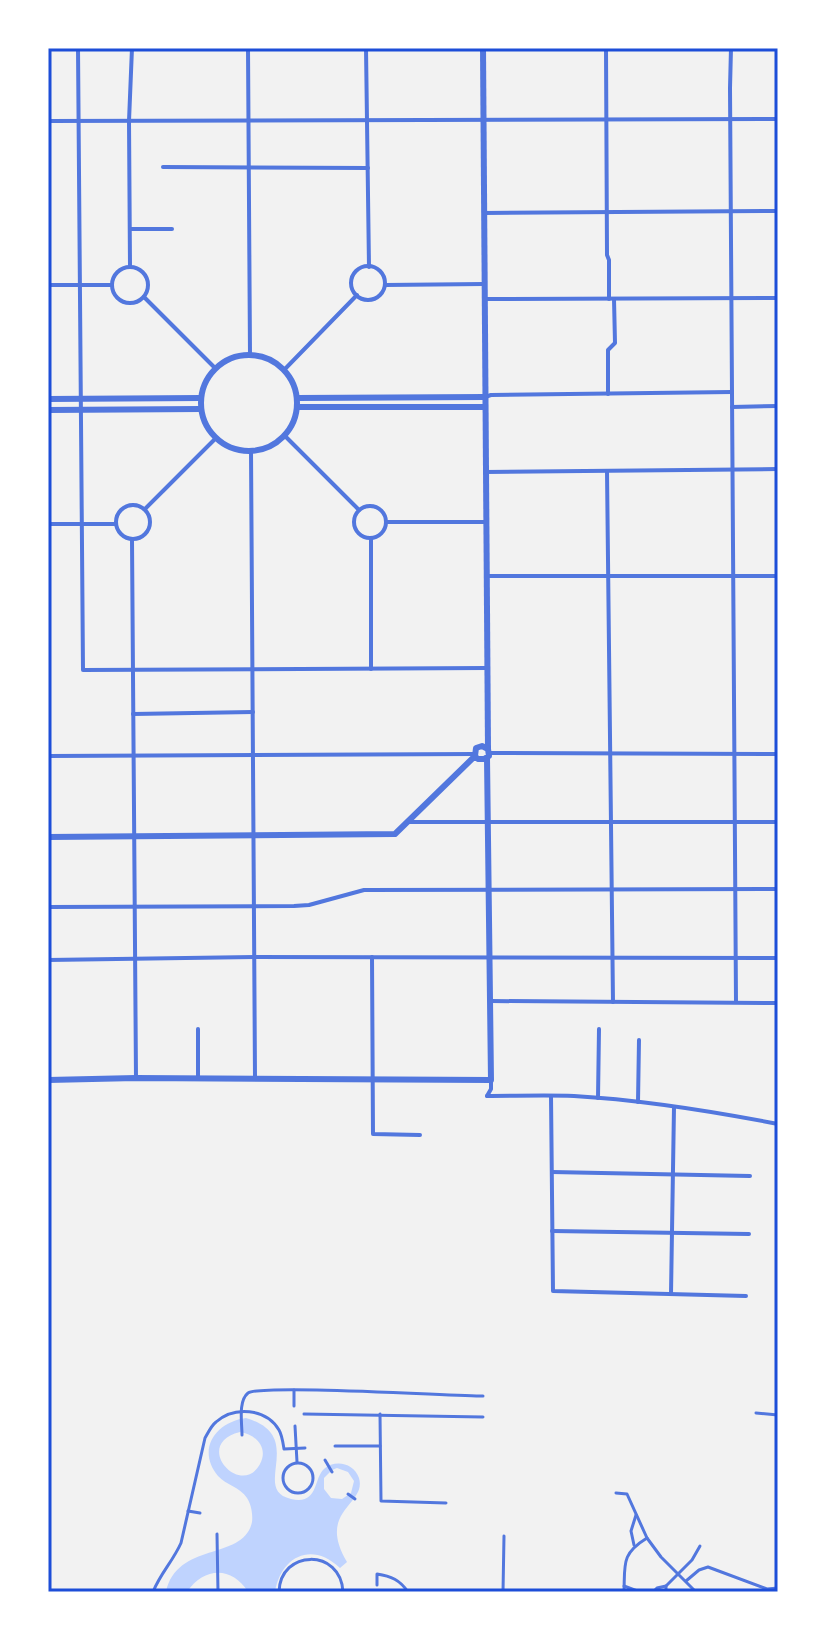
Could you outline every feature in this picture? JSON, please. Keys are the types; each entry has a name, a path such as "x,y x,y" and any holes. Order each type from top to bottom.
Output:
{"street":[{"path":"78,48 83,670 487,668"},
{"path":"130,266 132,48"},
{"path":"248,48 250,355"},
{"path":"366,48 369,267"},
{"path":"483,48 491,1080 487,1096 598,1098 778,1124"},
{"path":"606,48 607,212 615,343 608,350 608,394"},
{"path":"731,48 736,1002"},
{"path":"48,121 778,119"},
{"path":"163,167 368,168"},
{"path":"484,213 778,211"},
{"path":"130,229 172,229"},
{"path":"130,266 146,274 149,286 144,297 134,303 122,301 113,292 112,285 117,272 130,266"},
{"path":"369,267 383,275 385,285 381,295 366,300 357,295 352,286 353,277 360,269 369,267"},
{"path":"385,285 484,284"},
{"path":"48,285 112,285"},
{"path":"284,370 357,295"},
{"path":"144,297 215,368"},
{"path":"484,299 778,298"},
{"path":"250,355 275,362 284,370 297,398 295,417 285,436 267,447 251,450 238,449 216,438 201,409 203,388 215,368 236,356 250,355"},
{"path":"297,398 732,392"},
{"path":"48,399 201,398"},
{"path":"732,407 778,406"},
{"path":"297,407 485,407"},
{"path":"48,410 201,409"},
{"path":"285,436 359,510"},
{"path":"145,509 216,438"},
{"path":"251,450 255,1078"},
{"path":"485,472 778,469"},
{"path":"607,471 613,1002"},
{"path":"137,505 145,509 150,517 149,528 142,537 132,540 122,536 115,524 118,513 127,506 137,505"},
{"path":"367,506 377,507 384,513 386,522 381,534 371,538 361,536 355,528 354,519 359,510 367,506"},
{"path":"386,522 486,522"},
{"path":"48,524 115,524"},
{"path":"371,538 371,669"},
{"path":"132,540 136,1078"},
{"path":"486,576 778,576"},
{"path":"133,714 253,712"},
{"path":"476,752 487,735"},
{"path":"48,837 395,834 482,746 488,753"},
{"path":"476,752 481,760 488,753 778,754"},
{"path":"48,756 476,752"},
{"path":"407,822 778,822"},
{"path":"48,907 302,906 364,890 778,889"},
{"path":"48,960 254,957 778,958"},
{"path":"372,957 373,1134 420,1135"},
{"path":"489,1001 778,1003"},
{"path":"198,1029 198,1078"},
{"path":"598,1098 599,1029"},
{"path":"638,1102 639,1040"},
{"path":"48,1080 491,1080"},
{"path":"491,1089 496,1096"},
{"path":"551,1096 553,1291 746,1296"},
{"path":"671,1294 674,1107"},
{"path":"552,1172 750,1176"},
{"path":"552,1231 749,1234"},
{"path":"294,1390 294,1406"},
{"path":"242,1435 242,1410 245,1397 251,1391 483,1396"},
{"path":"153,1592 159,1576 181,1543 205,1438 213,1424 242,1410 273,1423 280,1431 284,1449 305,1448"},
{"path":"756,1413 778,1415"},
{"path":"304,1414 483,1417"},
{"path":"380,1414 381,1501 446,1503"},
{"path":"295,1426 297,1462"},
{"path":"335,1446 380,1446"},
{"path":"297,1462 308,1466 313,1477 309,1488 298,1493 287,1489 282,1478 286,1467 297,1462"},
{"path":"326,1462 332,1471"},
{"path":"616,1493 627,1494 647,1538 696,1592"},
{"path":"349,1494 354,1499"},
{"path":"188,1511 200,1513"},
{"path":"634,1545 631,1531 636,1515"},
{"path":"217,1534 218,1592"},
{"path":"503,1592 504,1536"},
{"path":"624,1592 627,1554 634,1545 647,1538"},
{"path":"653,1592 666,1586 692,1560 700,1546"},
{"path":"279,1592 284,1574 292,1565 314,1559 327,1563 337,1571 343,1583 343,1592"},
{"path":"685,1581 708,1567 767,1589 778,1588"},
{"path":"377,1585 377,1574 391,1576 408,1592"},
{"path":"624,1586 640,1592"},
{"path":"666,1586 666,1592"}],"water":[{"path":"246,1418 264,1426 273,1437 277,1449 275,1485 280,1494 291,1499 300,1500 311,1495 321,1473 333,1464 344,1464 357,1473 360,1487 339,1520 337,1531 347,1562 340,1568 319,1555 299,1556 284,1569 275,1592 248,1592 234,1578 218,1573 201,1578 187,1592 166,1592 173,1576 183,1565 237,1542 252,1522 247,1498 218,1476 209,1456 212,1438 235,1421","holes":["240,1432 251,1435 259,1442 263,1452 260,1464 252,1473 242,1475 224,1466 220,1457 220,1447 226,1438","337,1468 348,1472 354,1481 351,1493 342,1499 331,1498 324,1489 324,1478"]}]}
